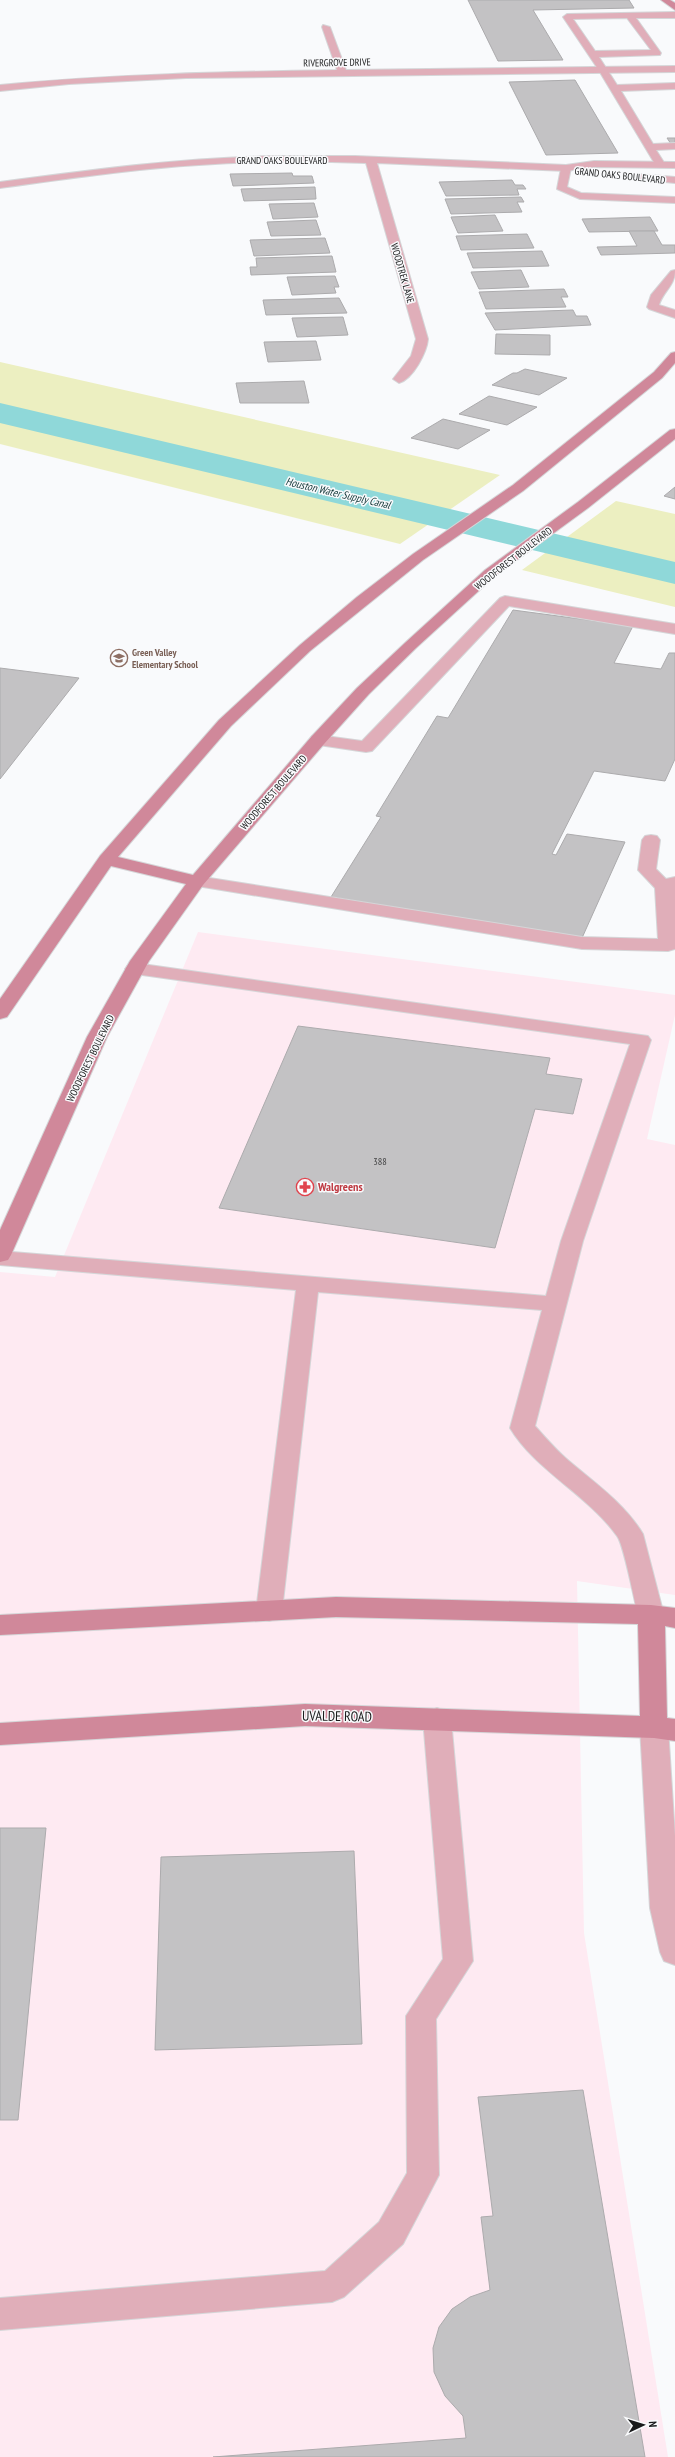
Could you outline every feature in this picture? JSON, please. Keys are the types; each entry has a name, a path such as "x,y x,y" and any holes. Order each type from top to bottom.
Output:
{"main road":[{"path":"665,0 675,7"},
{"path":"0,1013 106,860 225,724 305,648 418,557 518,488 658,375 675,356"},
{"name":"WOODFOREST BOULEVARD","path":"0,1255 97,1038 135,969 197,881 318,740 363,691 490,573 675,433"},
{"path":"106,860 197,881"},
{"path":"0,1625 336,1607 663,1617 664,1728"},
{"name":"UVALDE ROAD","path":"0,1734 305,1715 664,1728"}],"street":[{"path":"660,164 593,54 567,17 675,15"},
{"path":"593,54 657,53 630,16"},
{"path":"326,27 342,73"},
{"name":"RIVERGROVE DRIVE","path":"0,88 123,78 342,73 675,69"},
{"path":"614,88 675,86"},
{"path":"651,147 675,146"},
{"name":"GRAND OAKS BOULEVARD","path":"0,185 181,162 278,159 566,168 611,175"},
{"name":"WOODTREK LANE","path":"371,161 422,340 422,349 399,380"},
{"name":"GRAND OAKS BOULEVARD","path":"566,168 594,164 675,165"},
{"path":"566,168 562,189 580,196 675,200"},
{"name":"GRAND OAKS BOULEVARD","path":"627,176 675,180"},
{"path":"675,273 657,295 653,307 675,314"},
{"path":"318,740 366,747 505,601 675,629"},
{"path":"197,881 582,944 668,945 669,885 647,870 651,840"},
{"path":"135,969 641,1040 572,1241 522,1428 559,1466 600,1501 630,1534 663,1617"},
{"path":"0,1258 555,1304"},
{"path":"269,1611 308,1284"},
{"path":"0,2314 332,2286 391,2232 423,2175 421,2016 458,1961 437,1719"},
{"path":"664,1728 665,1908 675,1952"}],"shaded area":[{"path":"198,932 675,995 675,1015 647,1139 675,1145 675,1595 577,1581 584,1933 668,2457 0,2457 0,1272 55,1277"}],"green space":[{"path":"0,362 500,475 400,544 0,444"},
{"path":"616,501 675,514 675,607 522,570"}],"building":[{"path":"468,0 629,0 634,8 533,10 563,60 498,61"},
{"path":"575,80 618,153 546,155 509,82"},
{"path":"667,138 675,138 675,144 671,144"},
{"path":"292,173 293,176 312,176 314,183 233,186 230,174"},
{"path":"512,180 515,185 523,185 526,189 517,189 519,195 446,196 439,182"},
{"path":"315,187 316,199 244,201 241,189"},
{"path":"521,197 524,202 517,202 522,212 451,214 445,199"},
{"path":"314,203 318,217 273,219 269,204"},
{"path":"495,215 503,231 458,233 451,217"},
{"path":"650,217 658,231 589,232 582,219"},
{"path":"316,220 321,235 271,236 267,222"},
{"path":"629,231 654,231 662,245 675,245 675,253 601,255 597,247 637,246"},
{"path":"527,234 534,248 461,250 456,236"},
{"path":"325,238 330,253 254,256 250,240"},
{"path":"542,251 549,266 473,268 467,253"},
{"path":"332,256 336,272 251,275 250,267 257,267 256,258"},
{"path":"521,270 529,287 479,289 471,272"},
{"path":"335,276 339,287 334,287 336,293 292,295 287,277"},
{"path":"564,289 568,297 561,297 566,307 486,309 479,292"},
{"path":"339,298 347,313 266,315 263,300"},
{"path":"573,310 576,316 587,316 591,325 495,330 485,313"},
{"path":"343,317 348,335 297,337 292,318"},
{"path":"496,334 550,335 550,355 495,354"},
{"path":"316,341 321,360 268,362 264,342"},
{"path":"525,369 567,378 539,395 492,385 513,373 517,373"},
{"path":"304,381 309,403 240,403 236,383"},
{"path":"489,396 537,407 507,425 459,414"},
{"path":"443,419 490,430 458,449 411,438"},
{"path":"675,487 675,499 664,496"},
{"path":"513,610 633,626 614,663 661,669 669,653 675,653 675,759 665,781 594,771 552,854 556,855 567,834 625,842 582,938 331,897 381,817 376,816 437,716 448,718"},
{"path":"0,668 79,678 0,779"},
{"name":"Walgreens","path":"298,1026 550,1058 546,1074 582,1079 573,1114 535,1109 495,1248 219,1208"},
{"path":"0,1828 46,1828 18,2120 0,2120"},
{"path":"354,1851 362,2044 155,2050 161,1857"},
{"path":"583,2090 645,2457 213,2457 466,2438 463,2416 445,2396 434,2372 433,2348 439,2327 452,2309 470,2297 490,2290 481,2217 493,2216 478,2097"}],"waterway":[{"name":"Houston Water Supply Canal","path":"0,413 675,573"}],"place":[{"name":"Green Valley Elementary School","path":"119,658"},
{"name":"Walgreens","path":"305,1187"}]}
